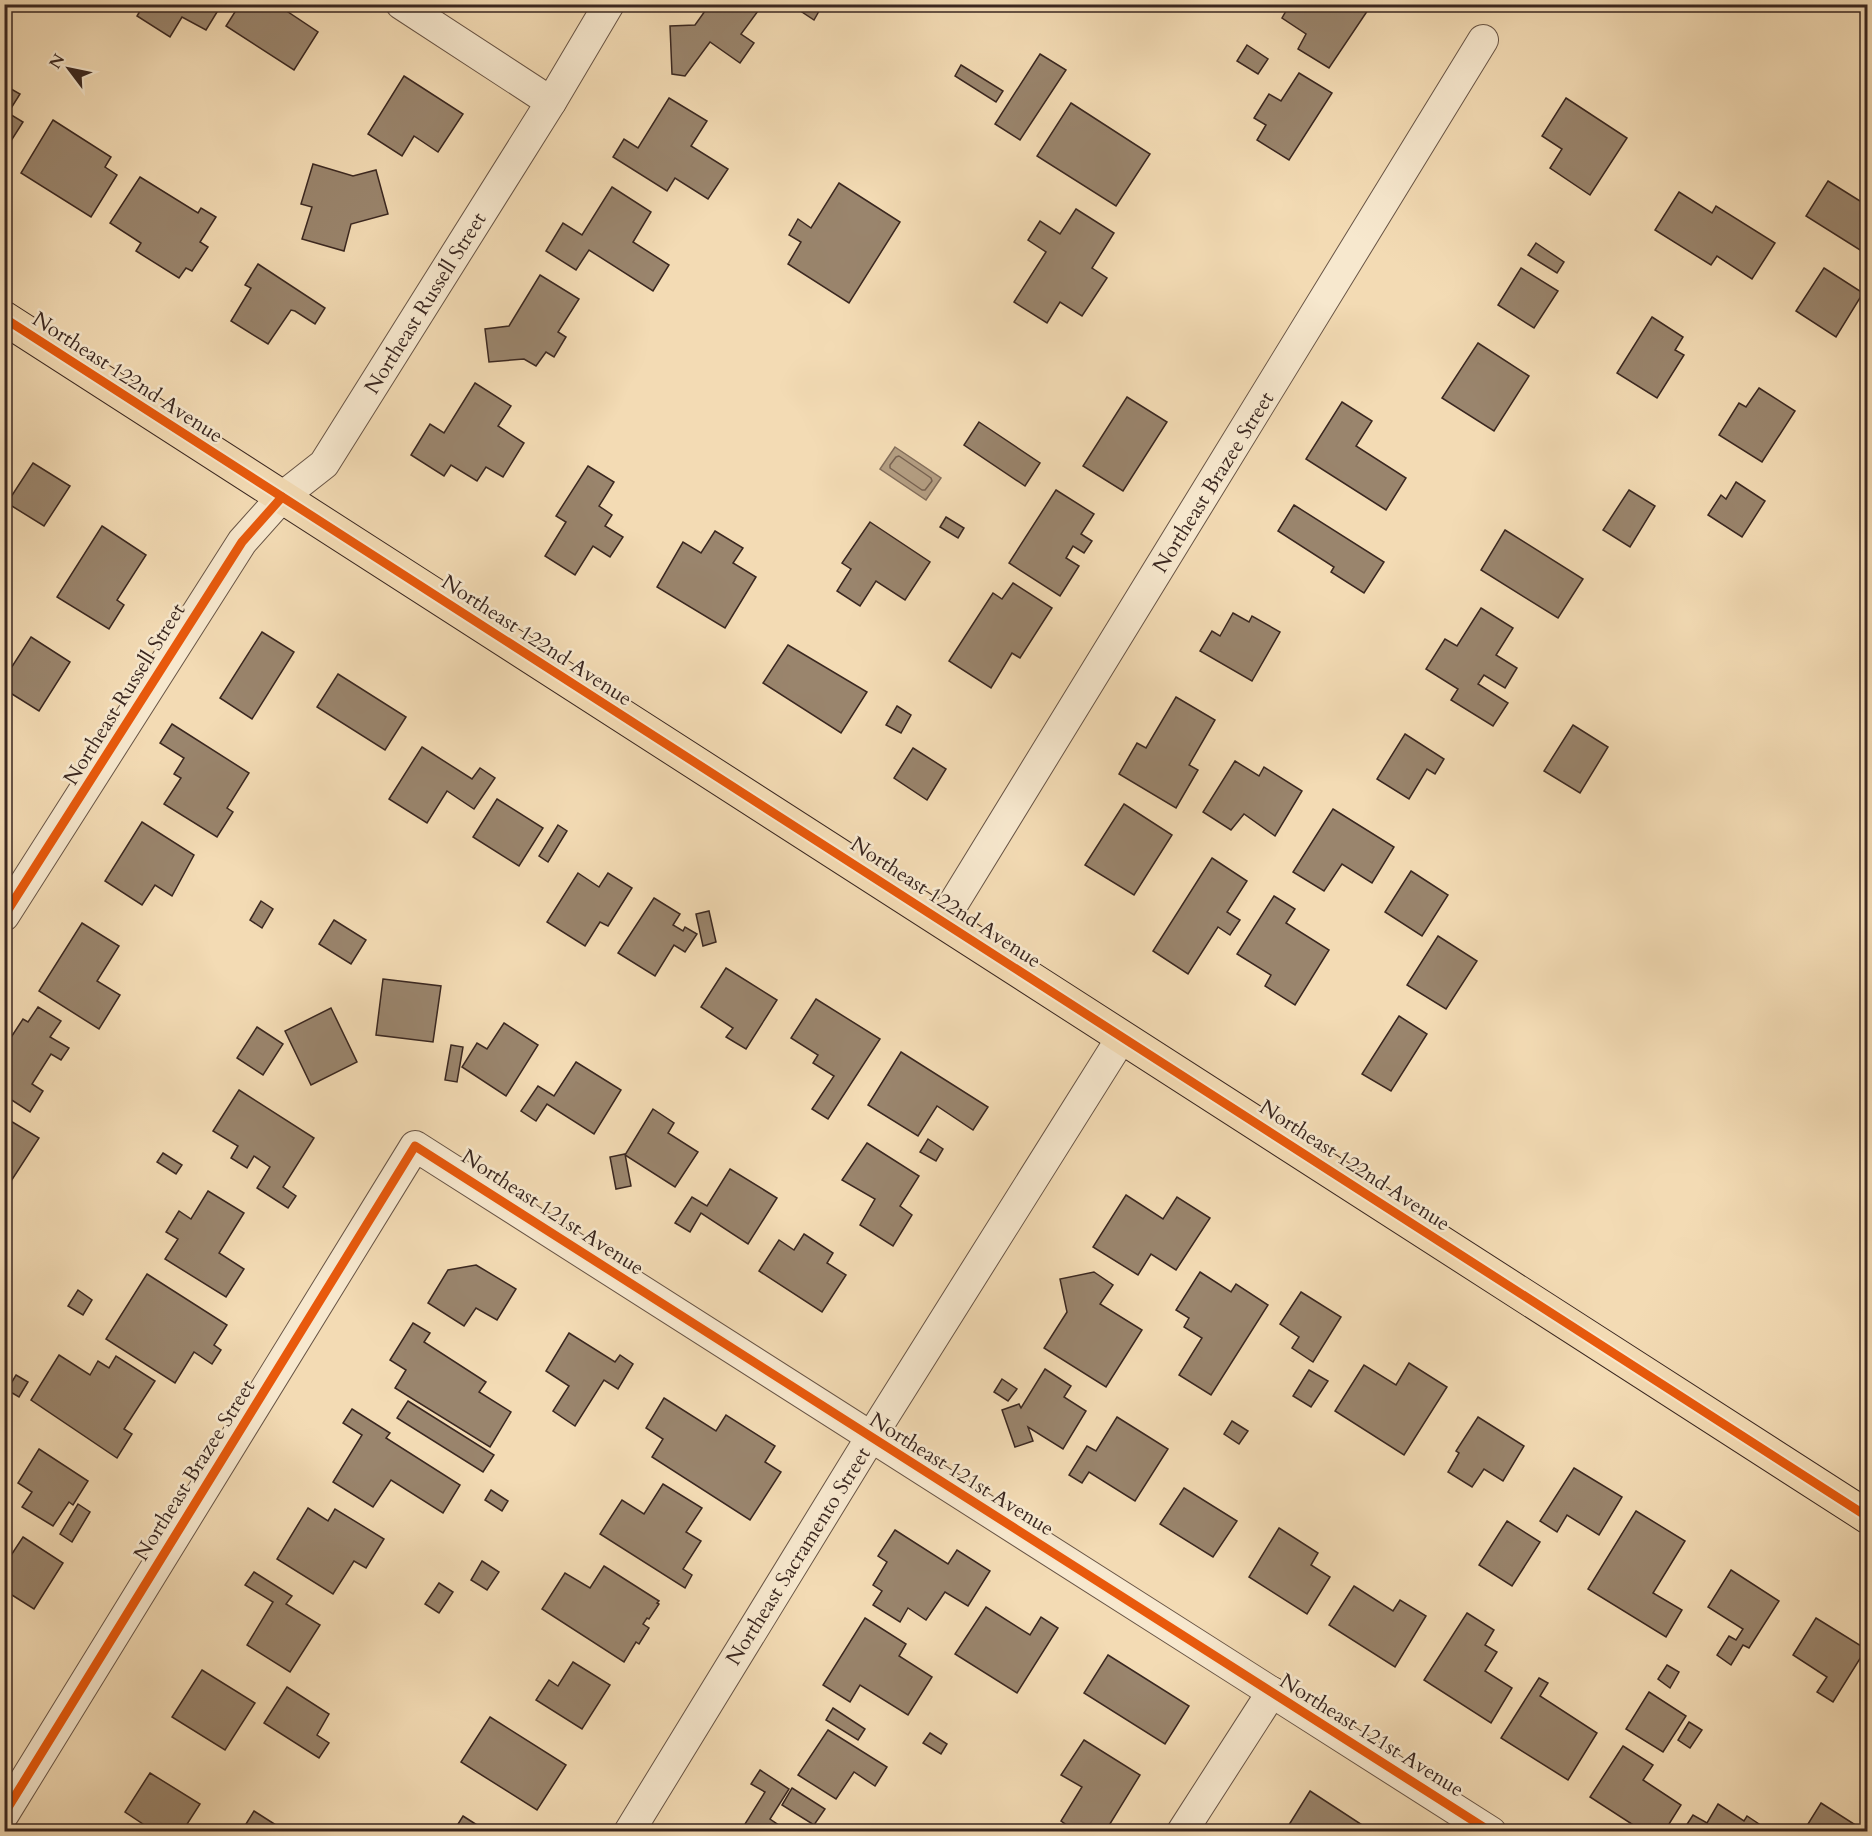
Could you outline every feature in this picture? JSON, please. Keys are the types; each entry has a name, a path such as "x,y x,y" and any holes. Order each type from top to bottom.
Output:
{"main road":[{"name":"Northeast 122nd Avenue","path":"4,318 1868,1517"}],"street":[{"path":"401,4 551,102"},
{"name":"Northeast Russell Street","path":"4,916 242,542 282,497 324,464 551,102 609,4"},
{"name":"Northeast Brazee Street","path":"942,922 1483,40"},
{"name":"Northeast Sacramento Street","path":"629,1832 871,1437 1122,1037"},
{"name":"Northeast Brazee Street","path":"4,1814 415,1146"},
{"name":"Northeast 121st Avenue","path":"415,1146 1491,1832"},
{"path":"1182,1832 1272,1692"}],"water":[{"path":"895,447 941,478 926,500 880,469"}],"building":[{"path":"144,4 222,4 206,30 182,17 170,37 137,16"},
{"path":"240,4 276,4 318,32 294,70 226,26"},
{"path":"710,4 757,4 761,7 741,34 754,43 740,63 710,42 685,76 672,74 670,26 695,25"},
{"path":"803,4 823,4 814,20 799,10"},
{"path":"1290,4 1372,4 1329,68 1298,49 1306,34 1282,18"},
{"path":"1247,45 1268,59 1258,74 1237,61"},
{"path":"1040,54 1066,70 1020,140 995,124"},
{"path":"961,65 1003,91 996,102 955,76"},
{"path":"1299,73 1332,93 1289,160 1257,140 1266,125 1254,118 1269,94 1281,101"},
{"path":"404,76 463,114 438,152 414,136 402,156 368,134"},
{"path":"4,85 20,94 8,113 23,122 4,152"},
{"path":"669,98 707,121 691,146 728,169 708,199 675,178 667,191 613,157 624,139 638,148"},
{"path":"1566,98 1627,138 1590,195 1550,168 1562,149 1542,136"},
{"path":"1071,103 1150,154 1116,206 1037,156"},
{"path":"53,120 111,157 105,167 117,175 91,217 21,173"},
{"path":"313,164 353,176 376,170 388,214 351,224 344,251 302,239 312,207 301,204"},
{"path":"140,177 198,213 201,208 216,217 200,242 208,247 192,271 186,268 179,278 136,251 141,243 110,223"},
{"path":"1828,181 1868,206 1868,255 1806,216"},
{"path":"839,183 900,222 849,303 788,264 801,242 789,235 798,219 811,228"},
{"path":"612,187 651,212 633,242 669,265 653,291 589,250 576,270 546,251 563,223 582,235"},
{"path":"1679,192 1712,213 1716,206 1775,243 1752,279 1717,256 1711,265 1655,230"},
{"path":"1076,209 1114,233 1092,268 1107,278 1082,316 1060,302 1047,323 1014,302 1046,252 1028,240 1040,221 1060,234"},
{"path":"1536,243 1564,262 1557,273 1528,255"},
{"path":"258,264 325,308 315,324 291,310 268,344 231,321 251,288 245,285"},
{"path":"1521,268 1558,291 1534,328 1498,305"},
{"path":"1824,268 1863,293 1836,337 1796,311"},
{"path":"540,275 579,299 558,332 566,337 554,357 546,352 536,366 524,359 489,362 485,329 509,326"},
{"path":"1652,317 1683,337 1675,350 1684,355 1657,398 1617,373"},
{"path":"1478,343 1529,376 1494,431 1442,398"},
{"path":"475,383 511,406 498,426 524,443 503,477 486,467 477,481 451,465 444,476 411,455 430,424 444,433"},
{"path":"1759,388 1795,411 1762,462 1719,435 1739,403 1746,407"},
{"path":"1127,397 1167,422 1123,491 1083,466"},
{"path":"1342,402 1372,421 1356,446 1406,478 1386,510 1306,459"},
{"path":"979,422 1040,463 1025,486 964,445"},
{"path":"33,463 70,486 44,526 7,503"},
{"path":"588,466 614,482 599,506 612,515 605,526 623,537 610,557 593,546 575,575 545,556 566,522 556,516"},
{"path":"1736,482 1765,501 1742,537 1708,515 1721,495 1726,499"},
{"path":"1056,490 1094,514 1081,534 1092,541 1084,553 1073,546 1066,558 1079,566 1060,596 1009,563"},
{"path":"1629,490 1655,506 1630,547 1603,530"},
{"path":"1294,505 1384,562 1364,593 1331,572 1334,567 1278,531"},
{"path":"946,517 964,528 958,538 940,527"},
{"path":"870,522 930,562 905,600 876,581 860,606 837,591 851,569 842,563"},
{"path":"102,526 146,555 117,600 124,605 109,629 57,597"},
{"path":"1505,530 1583,579 1558,618 1481,570"},
{"path":"715,531 743,548 733,563 756,577 725,628 657,587 683,542 701,553"},
{"path":"1013,583 1052,608 1020,658 1012,653 991,688 949,661 993,593 1002,599"},
{"path":"1481,608 1513,628 1496,655 1517,668 1505,688 1484,675 1478,684 1508,703 1493,726 1451,700 1458,689 1426,669 1445,639 1457,646"},
{"path":"1233,613 1249,622 1252,616 1280,632 1252,681 1200,651 1212,631 1220,636"},
{"path":"262,632 294,652 252,719 220,698"},
{"path":"31,637 70,662 39,711 4,689 4,679"},
{"path":"788,645 867,692 841,733 763,683"},
{"path":"338,674 406,717 385,750 317,707"},
{"path":"1176,697 1215,720 1189,765 1198,770 1176,808 1119,774 1137,743 1146,748"},
{"path":"897,706 911,715 901,733 886,725"},
{"path":"172,724 249,773 227,808 233,812 217,837 164,804 181,778 174,774 184,758 160,743"},
{"path":"1573,725 1608,747 1580,793 1544,771"},
{"path":"1405,734 1444,759 1435,774 1427,769 1409,799 1377,779"},
{"path":"422,747 472,779 480,768 495,778 474,809 447,791 427,823 389,799"},
{"path":"913,748 946,769 927,800 894,778"},
{"path":"1235,761 1259,776 1264,767 1302,791 1275,836 1244,814 1231,830 1203,812"},
{"path":"497,799 543,828 519,866 473,837"},
{"path":"1124,804 1172,835 1134,895 1085,865"},
{"path":"1333,809 1394,847 1372,883 1342,864 1324,891 1293,872"},
{"path":"142,822 194,855 172,896 155,885 142,905 105,881"},
{"path":"558,825 567,831 548,862 539,856"},
{"path":"1212,858 1247,881 1227,912 1240,920 1230,935 1218,927 1188,974 1153,951"},
{"path":"1411,871 1448,895 1422,936 1385,912"},
{"path":"578,873 599,887 608,873 632,888 608,926 600,922 585,946 547,922"},
{"path":"1274,896 1295,909 1286,923 1329,950 1295,1005 1265,986 1271,975 1237,954"},
{"path":"654,898 680,914 673,925 683,931 685,927 697,934 685,952 674,945 655,976 618,953"},
{"path":"261,901 273,909 262,928 250,920"},
{"path":"709,911 716,942 703,946 696,914"},
{"path":"334,920 366,940 351,964 319,944"},
{"path":"82,923 119,946 97,981 120,995 99,1029 39,991"},
{"path":"1438,936 1477,961 1446,1009 1407,985"},
{"path":"726,968 777,1000 746,1049 726,1037 733,1028 701,1007"},
{"path":"383,979 441,986 433,1042 376,1035"},
{"path":"816,999 880,1039 828,1119 812,1109 834,1076 813,1063 818,1055 791,1038"},
{"path":"38,1007 61,1021 50,1037 69,1048 61,1060 51,1054 32,1084 43,1091 30,1112 4,1095 4,1048 23,1019 28,1022"},
{"path":"331,1008 357,1062 311,1085 285,1031"},
{"path":"1399,1016 1427,1034 1391,1091 1362,1074"},
{"path":"504,1023 538,1045 506,1096 462,1067 477,1043 487,1049"},
{"path":"257,1027 283,1044 263,1075 237,1058"},
{"path":"451,1045 463,1047 457,1082 445,1080"},
{"path":"901,1052 988,1107 973,1130 937,1106 918,1136 868,1105"},
{"path":"576,1062 621,1090 594,1134 547,1104 536,1121 521,1111 538,1086 554,1096"},
{"path":"239,1090 314,1138 283,1187 296,1196 288,1208 257,1188 270,1167 254,1156 247,1168 231,1158 238,1146 213,1131"},
{"path":"653,1109 674,1123 668,1133 698,1152 675,1187 625,1155"},
{"path":"4,1117 39,1138 4,1192"},
{"path":"928,1139 943,1149 936,1161 920,1152"},
{"path":"867,1143 919,1176 900,1206 912,1215 893,1246 860,1225 875,1199 842,1180"},
{"path":"163,1153 182,1165 176,1174 157,1162"},
{"path":"625,1154 631,1186 616,1189 610,1157"},
{"path":"730,1169 777,1198 748,1244 701,1213 690,1232 675,1223 692,1197 707,1206"},
{"path":"208,1191 244,1213 219,1253 244,1269 226,1297 165,1259 178,1239 166,1232 179,1211 191,1219"},
{"path":"1126,1195 1163,1219 1177,1197 1210,1218 1176,1270 1151,1254 1138,1275 1093,1247"},
{"path":"804,1234 833,1253 827,1263 846,1275 822,1312 759,1271 779,1240 794,1250"},
{"path":"476,1265 516,1289 497,1320 476,1308 464,1326 428,1303 448,1270"},
{"path":"1094,1272 1113,1285 1100,1304 1142,1330 1106,1387 1044,1348 1067,1312 1060,1279"},
{"path":"1200,1272 1231,1292 1236,1284 1268,1305 1211,1395 1179,1375 1202,1338 1184,1327 1189,1318 1176,1310"},
{"path":"147,1274 227,1325 214,1345 221,1350 212,1364 194,1352 175,1383 106,1339"},
{"path":"78,1290 92,1300 83,1315 68,1306"},
{"path":"1301,1292 1341,1317 1313,1362 1292,1348 1299,1337 1280,1324"},
{"path":"413,1323 430,1333 424,1342 486,1382 479,1392 511,1412 490,1447 395,1388 406,1370 390,1360"},
{"path":"569,1333 615,1362 620,1355 633,1364 618,1389 604,1380 575,1426 553,1411 569,1386 546,1371"},
{"path":"59,1355 90,1375 98,1361 109,1368 116,1356 155,1381 124,1429 132,1434 117,1458 31,1400"},
{"path":"1409,1363 1447,1387 1404,1455 1335,1411 1364,1365 1396,1385"},
{"path":"1045,1369 1071,1386 1064,1397 1086,1411 1063,1449 1028,1427 1033,1441 1015,1447 1002,1410 1019,1404 1021,1408"},
{"path":"1309,1370 1328,1381 1311,1407 1293,1396"},
{"path":"16,1375 28,1382 19,1397 7,1390"},
{"path":"1002,1379 1017,1389 1008,1401 994,1392"},
{"path":"664,1398 716,1431 726,1415 775,1446 765,1462 781,1472 750,1520 652,1457 663,1439 646,1428"},
{"path":"408,1401 494,1455 483,1472 397,1418"},
{"path":"352,1409 390,1433 386,1438 460,1485 443,1513 391,1480 373,1507 333,1482 362,1435 343,1423"},
{"path":"1117,1417 1168,1449 1135,1501 1089,1472 1082,1483 1069,1475 1087,1446 1096,1451"},
{"path":"1478,1417 1524,1446 1503,1481 1484,1469 1472,1487 1448,1472 1459,1453 1456,1451"},
{"path":"1232,1421 1248,1431 1239,1444 1224,1434"},
{"path":"39,1449 88,1481 73,1505 69,1502 53,1526 22,1507 32,1492 18,1483"},
{"path":"1574,1468 1622,1497 1599,1535 1567,1515 1557,1532 1540,1521"},
{"path":"663,1484 702,1508 686,1532 701,1541 683,1569 692,1575 685,1588 600,1534 622,1500 644,1514"},
{"path":"1184,1488 1237,1521 1213,1557 1160,1524"},
{"path":"491,1490 508,1501 502,1511 485,1500"},
{"path":"78,1504 90,1512 72,1542 60,1534"},
{"path":"308,1508 328,1521 335,1509 384,1539 366,1568 354,1561 333,1594 277,1559"},
{"path":"1636,1511 1685,1541 1653,1593 1682,1610 1666,1637 1588,1589"},
{"path":"1507,1521 1540,1542 1512,1586 1479,1565"},
{"path":"1279,1528 1318,1553 1311,1565 1330,1577 1307,1614 1249,1577"},
{"path":"895,1530 948,1564 957,1550 990,1571 968,1606 945,1592 926,1620 908,1608 900,1622 873,1605 882,1591 873,1585 887,1562 878,1556"},
{"path":"23,1537 63,1563 34,1609 4,1590 4,1566"},
{"path":"482,1561 499,1572 487,1590 471,1580"},
{"path":"604,1566 659,1601 649,1619 647,1618 643,1624 649,1628 639,1644 636,1642 624,1662 542,1609 565,1573 590,1588"},
{"path":"1731,1570 1779,1601 1749,1648 1743,1645 1731,1665 1717,1655 1729,1636 1736,1640 1743,1629 1708,1607"},
{"path":"254,1572 292,1596 286,1604 320,1625 290,1672 247,1645 273,1602 245,1585"},
{"path":"439,1583 453,1592 439,1613 425,1604"},
{"path":"1354,1586 1393,1611 1400,1600 1426,1616 1395,1667 1329,1625"},
{"path":"986,1607 1030,1635 1041,1617 1058,1628 1017,1693 955,1654"},
{"path":"1467,1613 1494,1630 1485,1645 1497,1652 1485,1671 1512,1688 1491,1723 1424,1680"},
{"path":"865,1618 906,1644 899,1656 932,1677 908,1715 860,1685 850,1702 823,1685"},
{"path":"1816,1618 1866,1649 1833,1702 1817,1692 1827,1677 1793,1655"},
{"path":"1108,1655 1189,1706 1165,1744 1084,1693"},
{"path":"573,1662 610,1685 582,1729 536,1700 549,1680 558,1686"},
{"path":"1667,1665 1679,1672 1670,1688 1658,1679"},
{"path":"202,1670 255,1703 225,1750 172,1717"},
{"path":"1539,1678 1548,1683 1540,1696 1597,1733 1568,1780 1501,1738"},
{"path":"287,1687 329,1714 317,1735 329,1743 319,1758 264,1723"},
{"path":"1649,1692 1686,1716 1663,1752 1626,1729"},
{"path":"833,1708 865,1729 858,1740 826,1720"},
{"path":"490,1717 566,1765 537,1810 461,1762"},
{"path":"1689,1722 1702,1730 1690,1748 1678,1740"},
{"path":"828,1730 887,1767 875,1786 854,1772 836,1799 798,1775"},
{"path":"930,1733 947,1744 941,1754 923,1743"},
{"path":"1084,1740 1140,1775 1105,1832 1077,1832 1061,1821 1082,1787 1061,1775"},
{"path":"1623,1746 1653,1765 1643,1780 1681,1805 1664,1832 1644,1832 1590,1797"},
{"path":"760,1770 789,1789 770,1819 789,1832 740,1832 765,1792 751,1784"},
{"path":"150,1773 200,1804 182,1832 155,1832 125,1812"},
{"path":"792,1788 825,1809 814,1825 782,1805"},
{"path":"1310,1791 1373,1832 1291,1832 1287,1828"},
{"path":"1821,1803 1865,1831 1803,1832"},
{"path":"1718,1804 1744,1821 1747,1816 1771,1832 1682,1832 1693,1815 1707,1823"},
{"path":"254,1811 287,1832 241,1832"},
{"path":"463,1816 488,1832 453,1832"}],"cycle path":[{"path":"4,318 1868,1517"},
{"path":"4,916 242,542 282,497"},
{"path":"4,1814 415,1146 1491,1832"}]}
